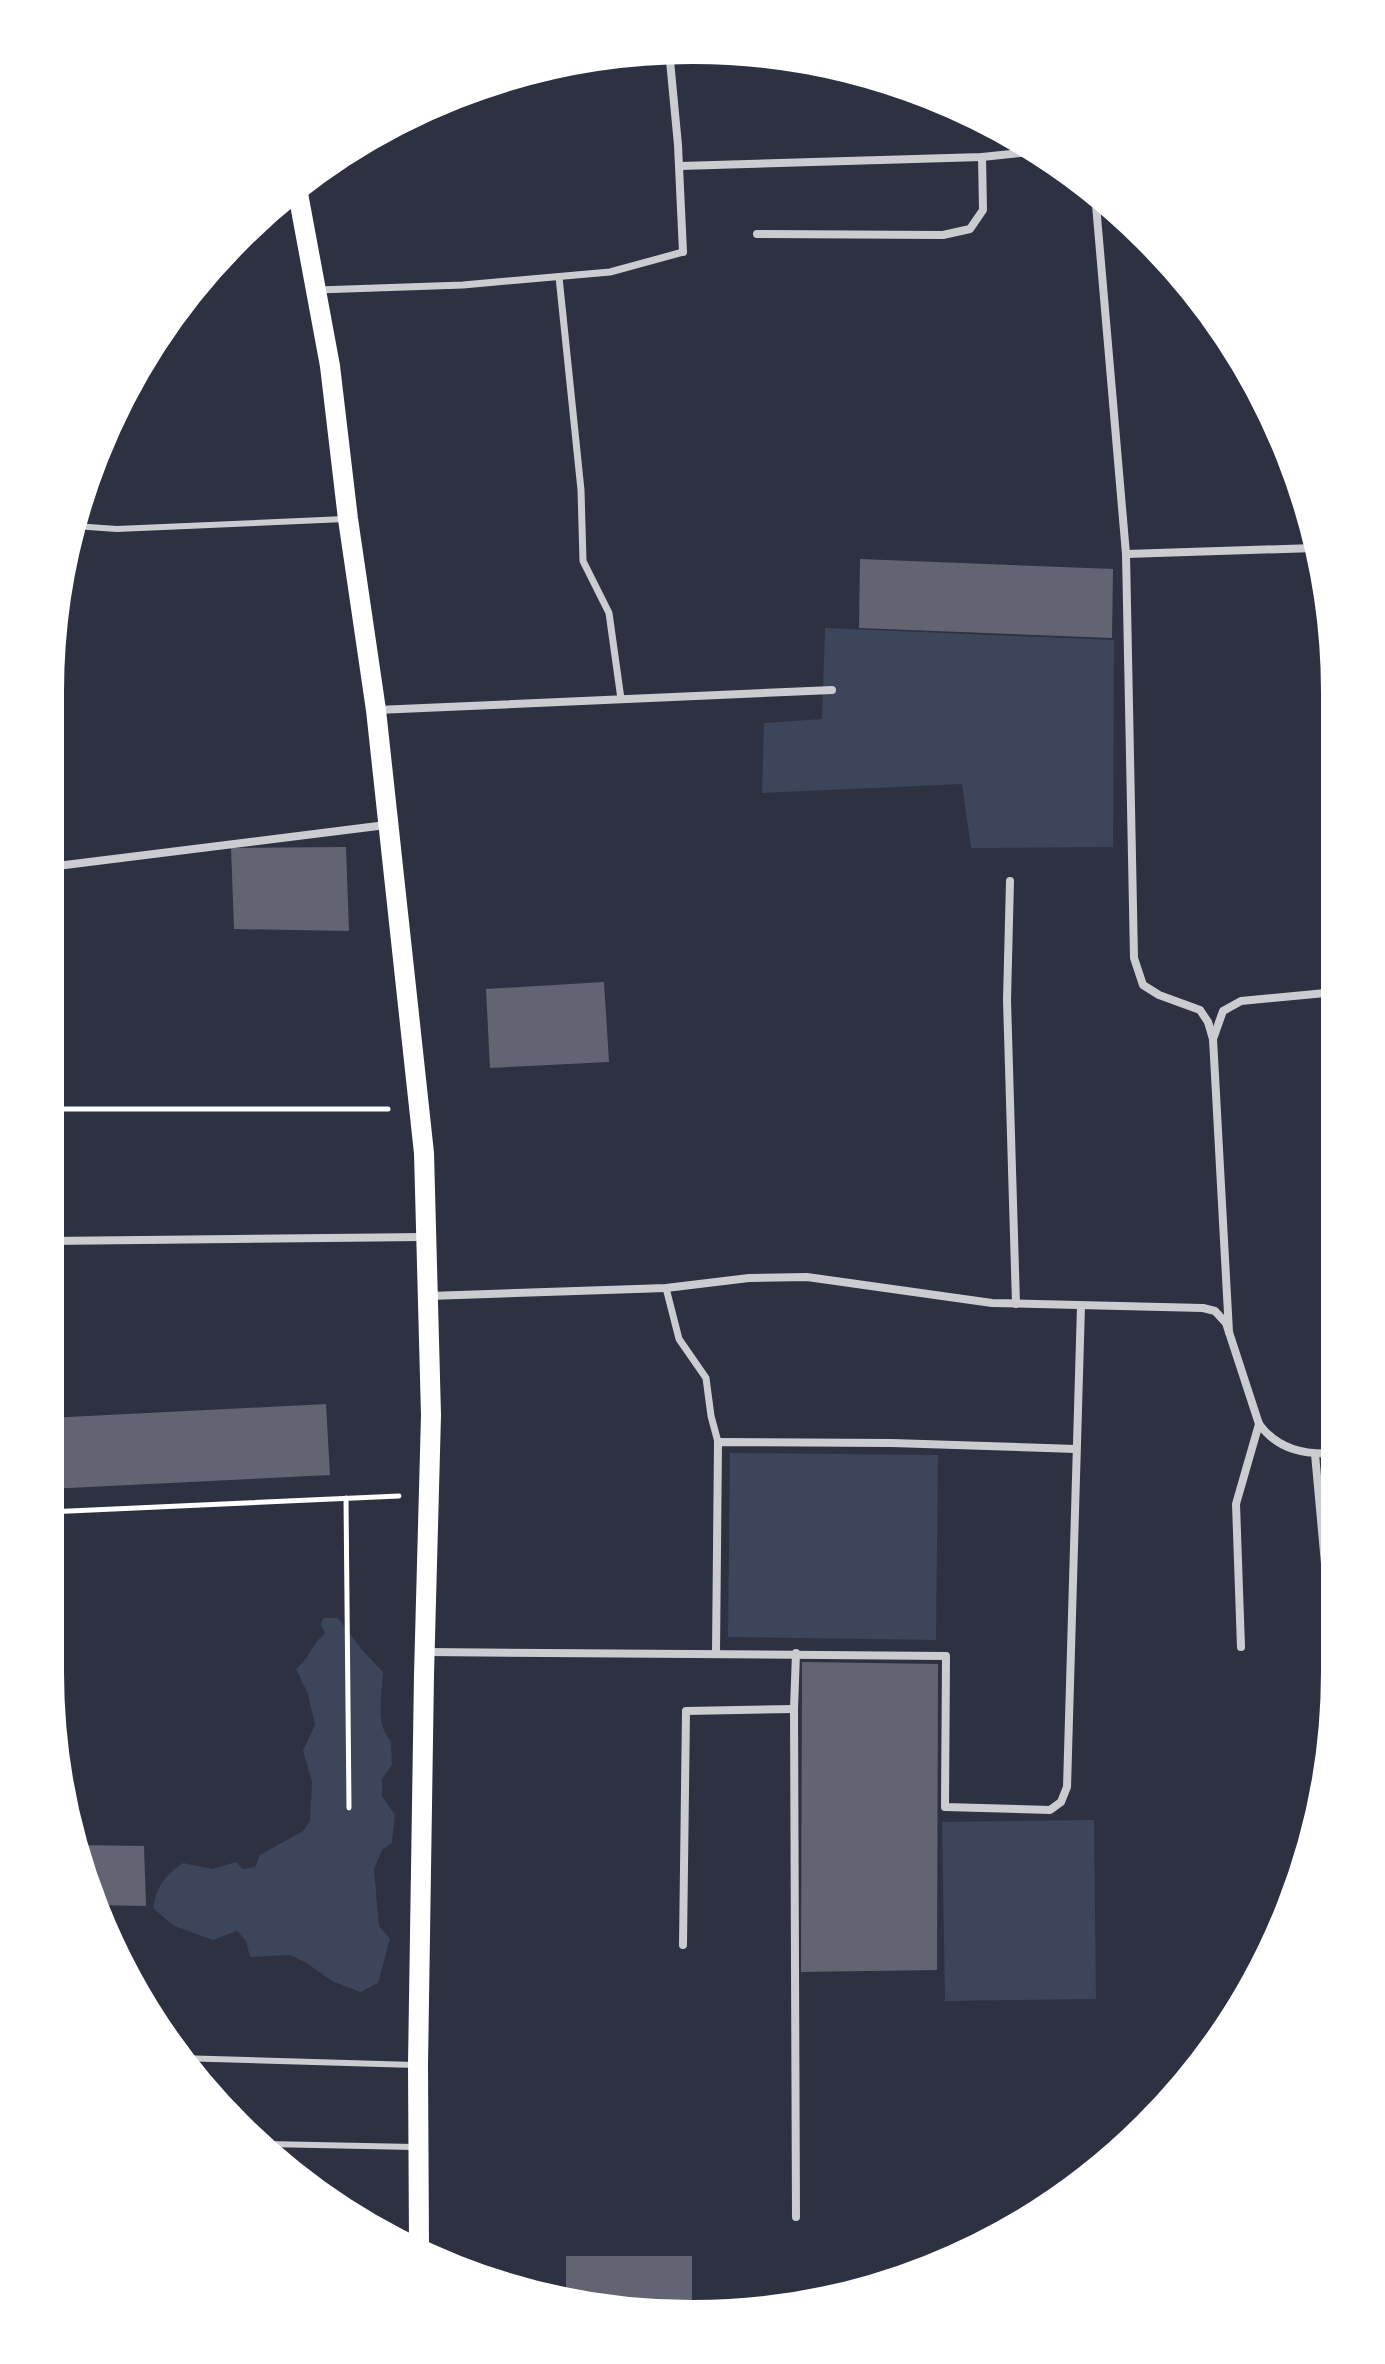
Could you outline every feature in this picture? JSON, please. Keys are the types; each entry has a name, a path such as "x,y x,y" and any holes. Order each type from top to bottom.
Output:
{"main road":[{"path":"299,200 330,366 348,519 376,710 424,1153 431,1415 418,2065 419,2239"}],"street":[{"path":"316,290 463,285 610,272 683,252 680,166 670,63"},
{"path":"680,166 982,157 1019,153"},
{"path":"757,234 943,235 970,229 983,210 982,157"},
{"path":"1096,209 1126,554 1134,958 1143,985 1159,995 1200,1010 1213,1039 1229,1332"},
{"path":"559,277 581,490 583,561 609,613 621,699"},
{"path":"1126,554 1306,548"},
{"path":"376,710 832,690"},
{"path":"62,865 389,825"},
{"path":"1010,881 1007,1000 1016,1304"},
{"path":"1213,1039 1223,1011 1241,1001 1323,993"},
{"path":"62,1241 426,1237"},
{"path":"428,1296 666,1288 749,1278 807,1277 1016,1304 1203,1308 1215,1311 1226,1323 1259,1424 1269,1438 1287,1448 1323,1454"},
{"path":"666,1288 679,1339 706,1378 718,1442 716,1654"},
{"path":"425,1652 946,1656 945,1807 1050,1810 1061,1802 1067,1787 1081,1306"},
{"path":"1241,1647 1236,1504 1259,1424"},
{"path":"718,1442 892,1443 1076,1449"},
{"path":"1315,1454 1323,1542"},
{"path":"796,1653 796,2217"},
{"path":"683,1945 686,1711 794,1709"}],"lane":[{"path":"84,527 117,529 348,519"},
{"path":"195,2058 418,2065"},
{"path":"275,2144 418,2147"}],"path":[{"path":"62,1109 420,1109"},
{"path":"62,1511 429,1495"},
{"path":"346,1498 349,1808"}],"shaded area":[{"path":"825,628 1114,640 1113,847 971,848 962,784 762,793 764,723 822,719"},
{"path":"730,1453 938,1455 936,1640 728,1637"},
{"path":"323,1618 338,1618 383,1672 381,1718 391,1741 392,1765 382,1779 382,1796 395,1815 392,1843 382,1850 374,1869 379,1926 390,1939 378,1983 360,1992 332,1981 290,1955 250,1957 246,1941 237,1931 213,1940 174,1926 153,1908 163,1882 183,1863 212,1869 236,1862 243,1869 255,1867 260,1855 303,1831 310,1821 312,1782 303,1750 315,1725 308,1694 296,1669 325,1633 321,1625"},
{"path":"1094,1820 1096,1999 945,2001 942,1822"}],"building":[{"path":"860,559 1113,569 1112,638 859,628"},
{"path":"346,847 349,931 234,929 231,848"},
{"path":"604,982 609,1062 490,1068 486,989"},
{"path":"326,1404 330,1475 62,1488 62,1417"},
{"path":"802,1662 938,1664 937,1970 801,1972"},
{"path":"86,1845 144,1846 146,1906 107,1905"},
{"path":"566,2256 692,2256 692,2302 610,2297 566,2289"}]}
